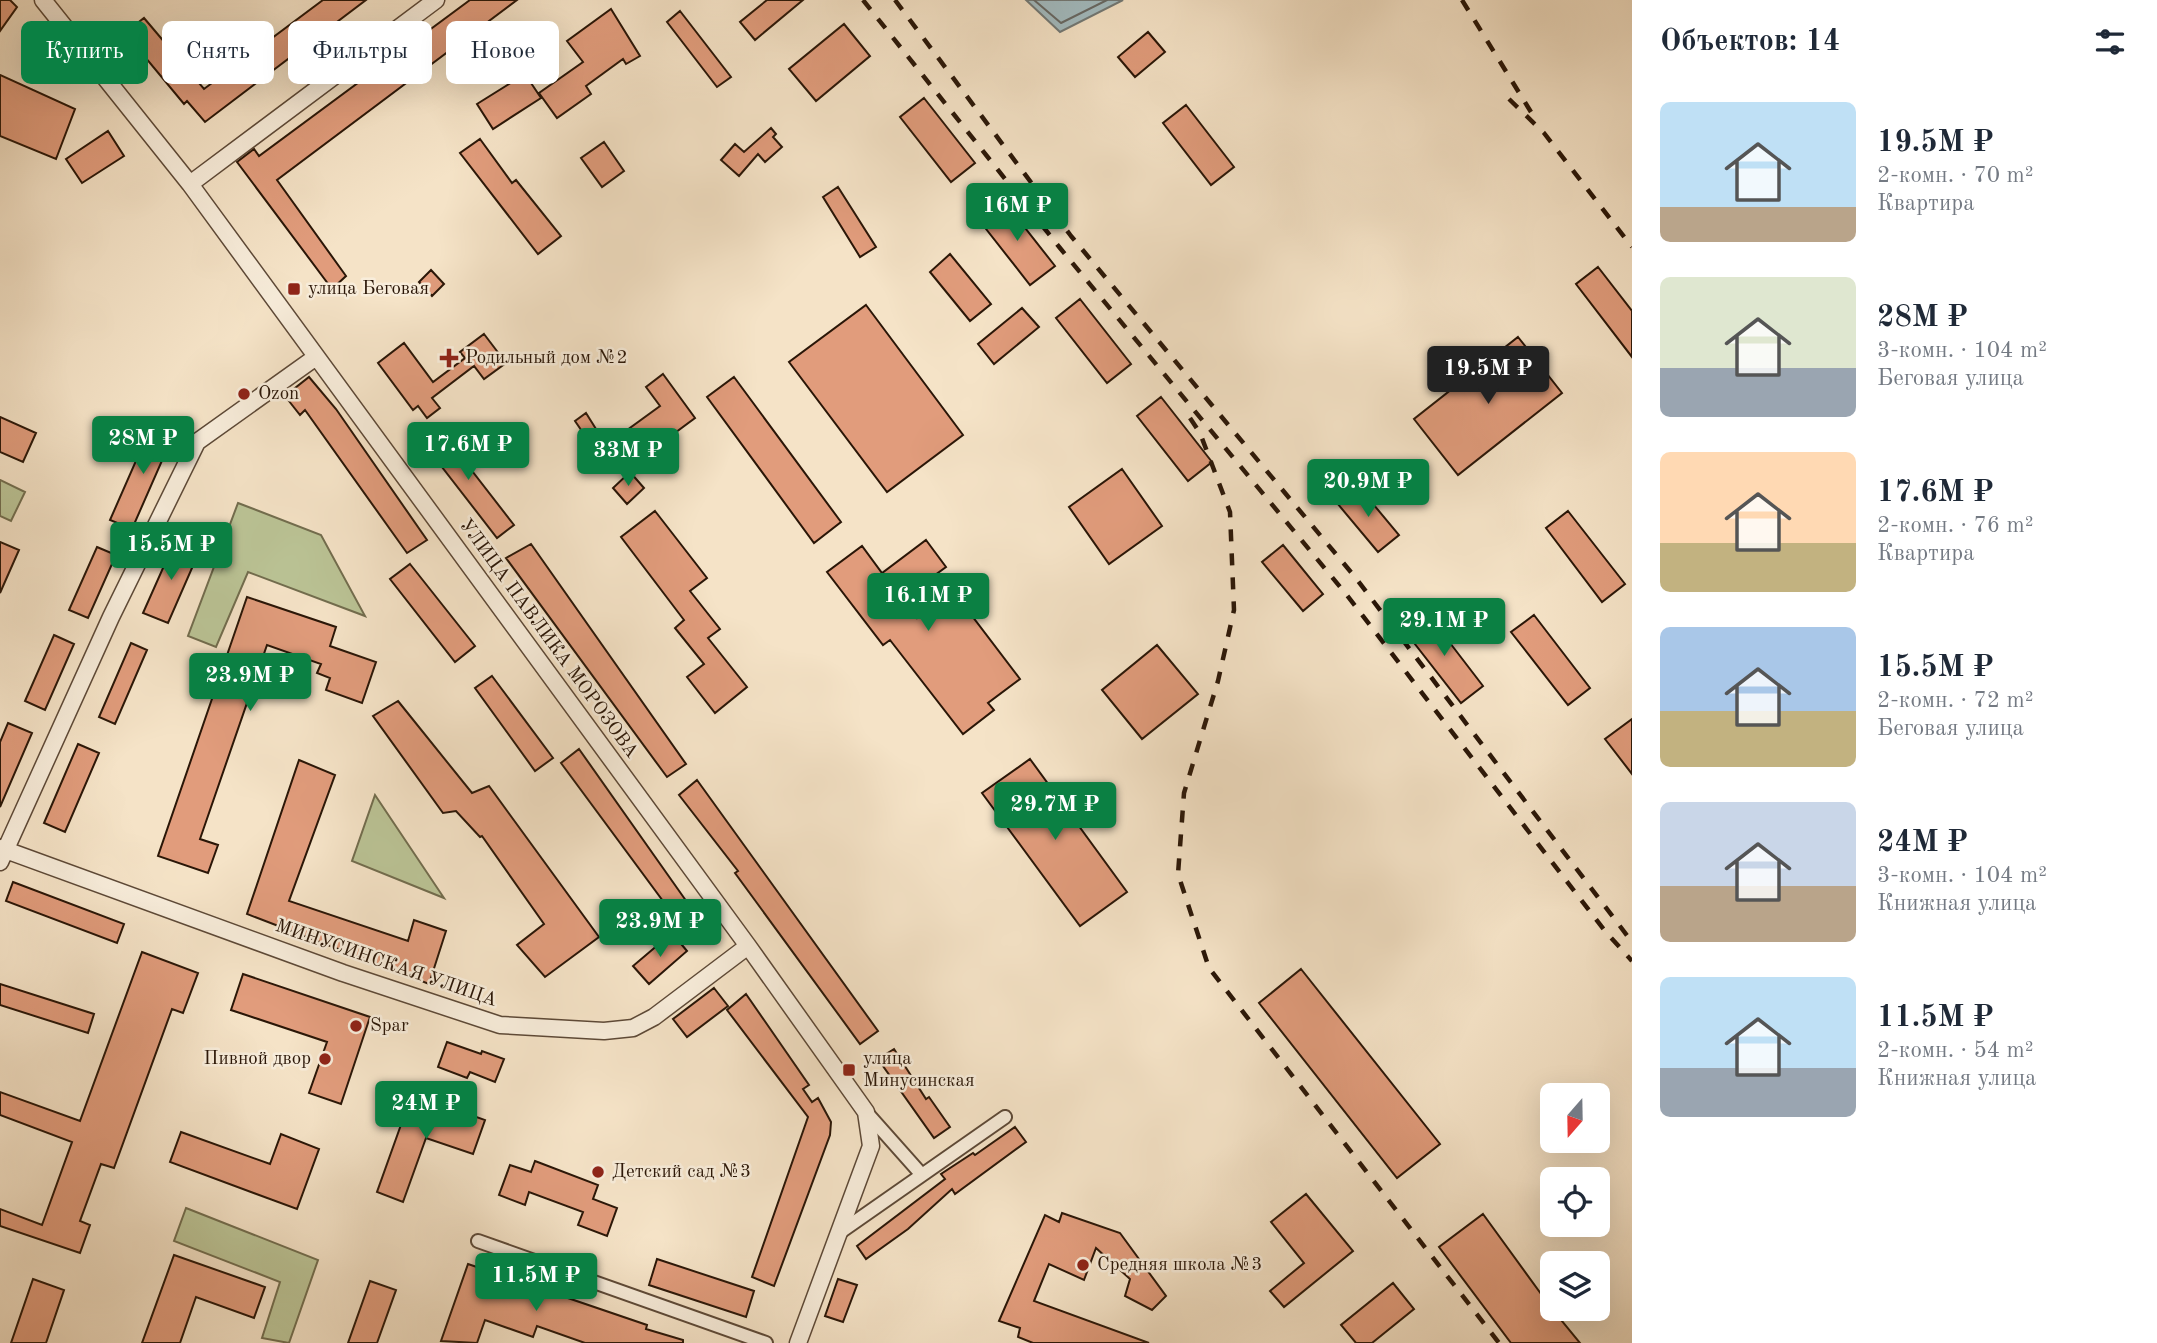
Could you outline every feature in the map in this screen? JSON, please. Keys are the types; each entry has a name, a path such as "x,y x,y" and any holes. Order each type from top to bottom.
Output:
{"street":[{"name":"УЛИЦА ПАВЛИКА МОРОЗОВА","path":"43,0 190,184 748,946 866,1112 871,1146 798,1343"},
{"path":"190,184 436,0"},
{"path":"1,853 111,617 197,442 316,357"},
{"name":"МИНУСИНСКАЯ УЛИЦА","path":"1,853 500,1025 604,1031 633,1028 654,1017 748,946"},
{"path":"866,1112 922,1175"},
{"path":"839,1233 1005,1117"},
{"path":"478,1241 766,1343"}],"green space":[{"path":"0,480 25,492 11,521 0,516"},
{"path":"238,503 321,535 365,616 248,572 216,647 188,636"},
{"path":"375,795 444,898 352,861"},
{"path":"186,1208 318,1260 289,1343 262,1338 280,1282 174,1241"}],"water":[{"path":"1026,0 1123,0 1060,32"}],"building":[{"path":"0,0 10,0 17,7 0,31"},
{"path":"323,0 366,0 338,21 295,21"},
{"path":"470,0 517,0 489,21 446,21 446,53 432,64 432,28"},
{"path":"767,0 803,0 755,40 740,22"},
{"path":"611,9 640,56 626,64 623,59 586,86 591,94 557,118 539,93 552,84 559,84 559,79 583,62 567,41"},
{"path":"680,11 731,77 717,87 667,22"},
{"path":"148,23 162,39 162,78 148,61"},
{"path":"844,24 870,56 816,101 789,69"},
{"path":"288,26 288,59 274,70 274,37"},
{"path":"1148,32 1165,52 1135,77 1118,57"},
{"path":"0,75 75,109 56,159 0,136"},
{"path":"167,84 200,84 204,89 211,84 255,84 205,122 187,101 184,104"},
{"path":"356,84 405,84 277,180 346,276 332,289 237,162 254,149 259,156"},
{"path":"509,84 532,84 541,98 493,129 477,104"},
{"path":"924,98 975,163 951,182 900,117"},
{"path":"1186,105 1234,167 1211,185 1163,123"},
{"path":"771,128 776,134 773,137 782,147 765,162 758,154 739,176 721,160 735,144 744,152"},
{"path":"108,131 124,156 82,183 66,159"},
{"path":"480,139 512,183 516,180 561,236 538,254 460,153"},
{"path":"604,142 624,171 602,187 581,158"},
{"path":"838,187 876,247 860,257 823,197"},
{"path":"1004,201 1055,266 1030,285 979,220"},
{"path":"950,254 991,304 970,321 930,272"},
{"path":"1598,267 1632,311 1632,357 1576,284"},
{"path":"431,270 444,284 432,296 419,282"},
{"path":"1080,299 1131,364 1107,383 1056,318"},
{"path":"866,305 963,435 887,492 789,362"},
{"path":"1022,308 1039,327 994,364 978,344"},
{"path":"484,334 506,363 484,379 474,366 432,398 440,408 427,418 418,406 413,410 378,363 404,343 433,382 465,358 460,352"},
{"path":"1518,337 1562,393 1458,475 1414,419"},
{"path":"663,374 695,418 641,458 623,433 660,406 646,387"},
{"path":"309,377 336,409 427,540 407,553 305,410 300,415 285,396"},
{"path":"734,377 841,522 814,543 707,397"},
{"path":"1161,397 1212,462 1188,481 1137,416"},
{"path":"586,413 596,429 586,437 575,421"},
{"path":"0,417 36,433 23,462 0,452"},
{"path":"153,422 175,431 132,529 110,520"},
{"path":"438,427 514,525 497,538 421,440"},
{"path":"1122,469 1162,526 1109,564 1069,507"},
{"path":"630,472 644,488 627,504 613,488"},
{"path":"1358,486 1399,535 1378,552 1337,503"},
{"path":"655,511 707,578 690,591 720,629 708,638 747,687 715,713 687,677 704,664 675,628 684,620 621,537"},
{"path":"1568,511 1625,584 1602,602 1546,528"},
{"path":"926,540 946,567 902,599 917,618 953,591 1020,679 988,703 994,710 963,734 890,640 883,645 827,572 862,546 882,573"},
{"path":"175,541 199,552 168,623 143,613"},
{"path":"0,542 19,550 0,593"},
{"path":"531,544 686,764 667,777 506,558"},
{"path":"1283,545 1323,594 1303,611 1262,562"},
{"path":"97,547 116,555 88,618 69,610"},
{"path":"410,564 475,646 455,662 390,579"},
{"path":"247,597 336,627 330,646 376,662 362,703 326,690 330,678 317,673 321,664 267,645 200,839 218,845 208,873 158,856"},
{"path":"1427,613 1483,686 1461,703 1404,630"},
{"path":"1534,615 1590,688 1568,705 1511,632"},
{"path":"54,635 74,644 45,710 25,701"},
{"path":"131,643 147,650 115,724 99,717"},
{"path":"1157,645 1198,694 1142,739 1102,690"},
{"path":"492,676 553,758 535,771 475,688"},
{"path":"398,701 472,793 489,786 599,937 545,977 517,945 544,924 482,836 480,837 456,811 443,813 373,716"},
{"path":"1632,719 1632,774 1605,739"},
{"path":"8,723 32,733 0,807 0,742"},
{"path":"78,744 99,753 65,832 44,823"},
{"path":"579,749 694,912 680,924 561,763"},
{"path":"1030,759 1127,892 1080,926 982,793"},
{"path":"299,760 335,775 289,901 408,941 414,920 446,931 429,984 247,914"},
{"path":"697,780 878,1031 860,1044 735,873 738,871 679,795"},
{"path":"13,882 124,924 117,943 6,901"},
{"path":"672,933 687,951 649,984 633,966"},
{"path":"142,952 198,973 183,1013 172,1009 114,1168 101,1164 80,1221 90,1225 80,1253 0,1226 0,1209 42,1225 72,1142 0,1115 0,1092 80,1121"},
{"path":"1301,969 1440,1144 1397,1178 1259,1003"},
{"path":"243,974 370,1017 341,1104 309,1093 327,1042 231,1010"},
{"path":"0,984 94,1014 88,1033 0,1005"},
{"path":"714,988 728,1006 687,1037 673,1019"},
{"path":"746,994 809,1085 803,1089 812,1102 818,1098 831,1122 830,1135 774,1286 752,1277 808,1117 727,1010"},
{"path":"447,1042 504,1059 495,1082 470,1072 467,1078 438,1067"},
{"path":"894,1049 926,1099 929,1097 950,1127 934,1138 878,1059"},
{"path":"412,1094 485,1120 473,1154 426,1138 403,1202 377,1192"},
{"path":"1015,1127 1026,1142 955,1194 952,1189 908,1229 866,1259 857,1246 945,1179 941,1174 973,1153 975,1155"},
{"path":"181,1132 270,1164 281,1134 319,1149 297,1209 170,1162"},
{"path":"535,1161 598,1185 593,1199 617,1208 607,1236 578,1225 583,1212 529,1192 525,1205 499,1195 510,1165 531,1172"},
{"path":"1306,1194 1353,1251 1284,1307 1270,1291 1304,1263 1271,1222"},
{"path":"1062,1213 1120,1233 1166,1296 1152,1310 1125,1296 1130,1279 1096,1248 1084,1280 1049,1264 1034,1301 1149,1343 1033,1343 1018,1337 1020,1328 999,1321 1045,1215 1059,1222"},
{"path":"1483,1214 1540,1292 1540,1321 1562,1321 1580,1343 1511,1343 1439,1247"},
{"path":"174,1255 265,1287 254,1318 196,1297 180,1343 142,1343"},
{"path":"657,1259 754,1291 746,1317 649,1285"},
{"path":"468,1264 647,1325 646,1329 683,1340 683,1343 585,1343 537,1326 533,1337 485,1320 477,1343 441,1341"},
{"path":"33,1279 64,1290 46,1343 11,1343"},
{"path":"838,1279 857,1285 843,1322 825,1316"},
{"path":"370,1281 396,1290 377,1343 348,1343"},
{"path":"1393,1283 1414,1309 1372,1343 1356,1343 1341,1325"}],"railway":[{"path":"863,0 1060,248 1346,594 1605,931 1632,961"},
{"path":"895,0 1071,236 1355,577 1632,942"},
{"path":"1462,0 1531,112"},
{"path":"1509,99 1544,133 1632,247"},
{"path":"1190,418 1200,433 1230,512 1234,610 1218,681 1184,793 1178,874 1209,968 1499,1343"}],"place":[{"name":"улица Беговая","path":"294,289"},
{"name":"Родильный дом №2","path":"449,358"},
{"name":"Ozon","path":"244,394"},
{"name":"Spar","path":"356,1026"},
{"name":"Пивной двор","path":"325,1059"},
{"name":"улица Минусинская","path":"849,1070"},
{"name":"Детский сад №3","path":"598,1172"},
{"name":"Средняя школа №3","path":"1083,1265"}]}
